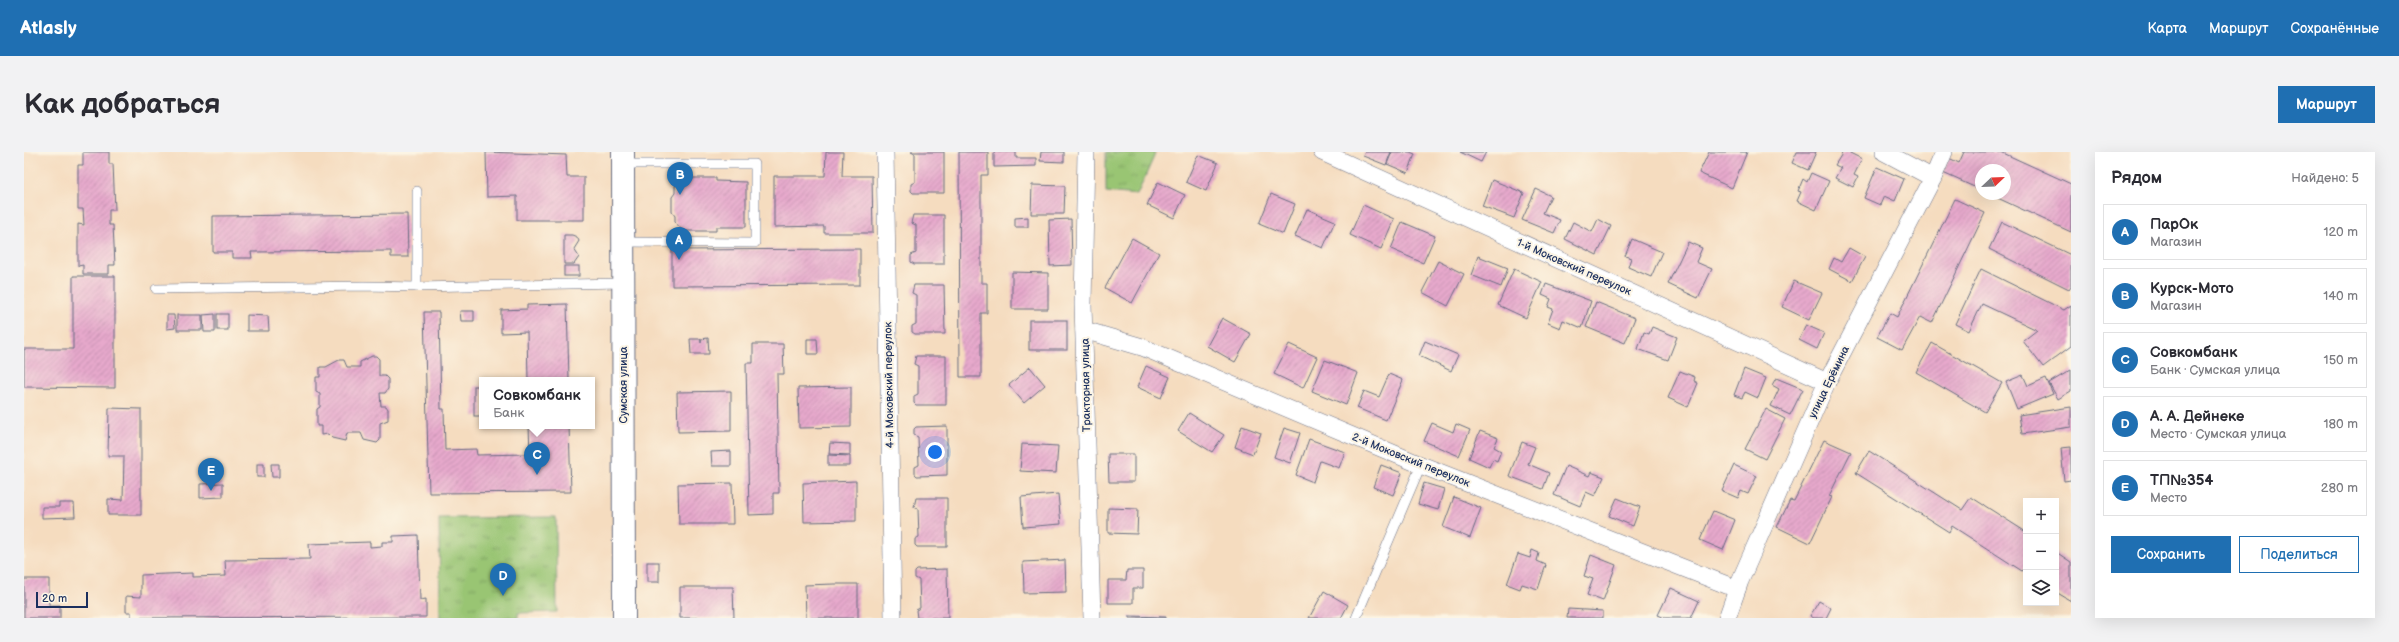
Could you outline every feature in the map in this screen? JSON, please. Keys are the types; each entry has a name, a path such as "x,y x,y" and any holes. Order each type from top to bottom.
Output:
{"main road":[{"name":"Сумская улица","path":"623,158 624,618"}],"street":[{"name":"4-й Моковский переулок","path":"885,152 893,618"},
{"name":"Тракторная улица","path":"1086,152 1084,330 1092,618"},
{"name":"1-й Моковский переулок","path":"1322,152 1827,382"},
{"path":"1884,152 1933,178"},
{"name":"улица Ерёмина","path":"1727,618 1737,589 1827,382 1933,178 1944,152"},
{"name":"2-й Моковский переулок","path":"1084,330 1142,347 1421,465 1737,589"}],"lane":[{"path":"623,158 755,164 755,243 623,242"},
{"path":"417,191 417,287"},
{"path":"156,288 364,286 417,287 623,283"},
{"path":"1356,618 1421,465"}],"green space":[{"path":"1106,152 1156,152 1137,195 1106,192"},
{"path":"556,517 557,612 518,613 518,618 440,618 439,518"}],"building":[{"path":"83,152 109,152 109,164 113,164 115,210 109,210 109,225 113,225 115,265 109,265 109,274 83,274 83,265 78,266 78,224 84,225 83,209 78,209 78,165 83,165"},
{"path":"486,152 566,155 567,177 584,177 584,220 517,220 517,196 487,197"},
{"path":"826,152 843,152 842,176 872,176 873,233 824,233 824,226 774,227 774,176 825,176"},
{"path":"911,152 944,152 944,193 913,193 911,191 911,184 915,182 915,154"},
{"path":"959,152 988,152 988,175 981,175 981,283 987,283 987,313 981,313 981,377 960,377"},
{"path":"994,152 1016,152 1016,158 1036,158 1036,166 994,167"},
{"path":"1041,152 1064,152 1064,162 1040,161"},
{"path":"1365,152 1391,152 1386,165 1363,156"},
{"path":"1392,152 1410,152 1415,154 1408,173 1387,164"},
{"path":"1460,152 1486,152 1481,162"},
{"path":"1709,152 1747,152 1732,188 1699,173"},
{"path":"1797,152 1816,152 1808,170 1792,163"},
{"path":"1843,152 1848,152 1862,159 1854,175 1858,177 1853,187 1835,178 1841,168 1835,165"},
{"path":"1964,152 2001,152 2071,184 2071,232 2002,200 2011,200 2011,164 1975,164 1975,187 1943,173 1949,158 1959,163"},
{"path":"1198,155 1218,163 1206,191 1186,182"},
{"path":"1877,167 1904,179 1895,201 1884,196 1880,205 1864,198"},
{"path":"1811,173 1829,181 1816,210 1797,201 1801,192 1798,191 1803,179 1807,182"},
{"path":"685,178 716,178 716,181 746,182 746,227 716,227 716,231 683,231 675,222 675,216 672,212 672,197 675,193 675,186"},
{"path":"1492,180 1524,193 1514,218 1482,206"},
{"path":"1158,182 1185,195 1174,218 1147,205"},
{"path":"1032,185 1065,186 1064,214 1031,214"},
{"path":"1536,189 1551,196 1543,213 1560,220 1554,233 1522,220"},
{"path":"1271,194 1295,204 1283,234 1259,224"},
{"path":"1955,199 1985,213 1932,323 1920,317 1902,350 1877,337 1890,313 1897,317"},
{"path":"1363,205 1394,219 1381,249 1350,235"},
{"path":"1307,209 1335,221 1323,248 1295,236"},
{"path":"407,214 408,257 391,257 391,251 251,252 252,258 232,258 232,252 213,252 213,216"},
{"path":"913,215 944,215 944,264 914,264 911,262 911,255 916,253 916,225 911,223"},
{"path":"1028,217 1028,227 1015,227 1015,218"},
{"path":"1071,219 1072,265 1050,266 1049,220"},
{"path":"1598,219 1611,226 1597,255 1565,239 1573,222 1592,232"},
{"path":"1402,222 1435,236 1423,263 1391,249"},
{"path":"2002,222 2071,255 2071,286 2069,289 1989,249"},
{"path":"564,235 572,235 577,237 579,241 574,249 579,257 574,264 564,264"},
{"path":"1132,238 1159,253 1132,303 1105,288"},
{"path":"1632,239 1662,252 1651,277 1628,267 1631,258 1625,256"},
{"path":"1688,242 1702,248 1696,262 1712,269 1698,298 1668,284"},
{"path":"1849,248 1865,257 1852,281 1829,269 1834,258 1841,262"},
{"path":"860,249 860,285 672,286 672,250"},
{"path":"1478,256 1508,268 1501,287 1471,275"},
{"path":"1438,261 1464,274 1448,306 1422,292"},
{"path":"564,266 579,266 579,276 564,276"},
{"path":"1514,269 1542,282 1526,318 1498,305"},
{"path":"1981,269 2064,310 2071,305 2071,346 2043,367 2023,341 2037,330 1982,304 1969,331 1955,324"},
{"path":"1012,272 1048,273 1048,309 1012,309"},
{"path":"73,276 115,276 115,388 24,387 24,349 73,349"},
{"path":"1794,281 1822,293 1809,320 1782,307"},
{"path":"1546,284 1591,301 1582,328 1563,320 1560,328 1548,323 1553,309 1548,307 1551,299 1542,295"},
{"path":"914,285 944,285 945,334 915,334 912,332 912,326 916,324 916,295 912,293"},
{"path":"1596,302 1635,318 1625,343 1586,327"},
{"path":"567,304 569,377 528,377 527,332 501,333 501,310 527,309 527,305"},
{"path":"460,311 474,311 474,321 461,321"},
{"path":"424,312 439,312 441,409 444,409 445,450 476,449 477,455 530,454 529,429 569,429 571,492 429,493"},
{"path":"215,314 215,332 204,332 203,315"},
{"path":"217,314 228,314 228,330 217,330"},
{"path":"167,315 174,315 175,328 167,329"},
{"path":"177,315 202,315 202,330 177,330"},
{"path":"247,315 268,316 269,331 247,331"},
{"path":"1222,318 1251,334 1235,362 1207,346"},
{"path":"1029,320 1067,320 1067,350 1029,350"},
{"path":"1806,325 1824,333 1817,349 1799,340"},
{"path":"1652,327 1677,337 1668,360 1638,349 1644,332 1649,334"},
{"path":"708,338 709,354 691,354 690,339"},
{"path":"807,339 817,339 818,354 807,354"},
{"path":"1425,341 1458,355 1451,371 1419,356"},
{"path":"1932,343 2002,383 1985,412 1916,372"},
{"path":"753,344 783,344 784,374 777,374 779,493 773,493 773,514 749,515 746,363 753,363"},
{"path":"1289,344 1317,357 1303,388 1274,374"},
{"path":"372,356 376,356 379,359 379,376 385,376 388,379 388,389 385,393 380,393 381,406 386,406 388,409 388,420 380,423 380,440 377,443 364,440 361,433 347,433 345,441 332,438 328,434 321,435 321,426 317,426 317,409 320,407 320,394 316,392 316,377 320,377 320,367 326,367 339,360 344,360 347,367 360,367 360,362"},
{"path":"916,356 946,356 946,405 916,405 914,403 914,396 918,394 918,366 914,364"},
{"path":"1325,360 1358,373 1346,405 1312,391"},
{"path":"1146,366 1170,377 1161,398 1137,387"},
{"path":"1030,367 1045,385 1024,403 1009,385"},
{"path":"1744,369 1766,378 1758,398 1745,392 1742,398 1734,395"},
{"path":"2071,370 2071,391 2058,399 2049,383"},
{"path":"1680,371 1695,377 1694,381 1698,383 1688,407 1668,398"},
{"path":"1389,374 1403,380 1386,420 1357,408 1364,391 1379,397"},
{"path":"2023,375 2028,386 2046,378 2053,394 2017,409 2006,382"},
{"path":"1776,378 1803,389 1790,415 1771,406 1779,389 1772,385"},
{"path":"474,386 479,386 479,416 474,416"},
{"path":"851,387 851,427 799,428 798,388"},
{"path":"731,391 731,431 678,432 677,392"},
{"path":"2071,407 2071,427 2022,434 2019,415"},
{"path":"109,408 141,409 141,515 108,515 108,499 123,500 124,456 108,456"},
{"path":"1766,409 1785,419 1765,459 1745,449"},
{"path":"1189,413 1224,435 1212,452 1178,431"},
{"path":"1432,423 1453,432 1456,424 1470,430 1459,456 1424,441"},
{"path":"947,426 947,475 917,476 915,474 915,467 919,465 918,437 914,435 914,429 916,427"},
{"path":"1242,426 1261,433 1253,454 1235,447"},
{"path":"1284,428 1300,433 1290,463 1274,457"},
{"path":"1480,431 1498,438 1494,447 1501,451 1497,461 1493,459 1489,467 1469,458"},
{"path":"1309,439 1345,452 1339,468 1320,461 1313,482 1296,475"},
{"path":"1824,440 1851,452 1829,496 1832,497 1810,543 1777,527 1790,500 1794,501"},
{"path":"1522,442 1535,447 1528,464 1549,473 1543,489 1509,476"},
{"path":"830,443 850,444 850,455 829,454"},
{"path":"1022,444 1058,446 1056,473 1020,471"},
{"path":"2071,447 2071,480 2064,481 2061,448"},
{"path":"731,451 731,466 712,466 711,452"},
{"path":"1869,451 1962,510 1971,497 2023,530 2023,570 2022,571 1952,526 1949,532 1856,473"},
{"path":"1108,454 1134,454 1134,482 1109,482"},
{"path":"828,455 850,456 850,466 828,466"},
{"path":"257,464 264,464 264,477 257,477"},
{"path":"271,464 279,464 279,477 272,477"},
{"path":"1381,465 1402,473 1393,495 1373,487"},
{"path":"1734,465 1757,476 1748,494 1741,491 1738,498 1722,491"},
{"path":"1566,466 1589,476 1591,472 1604,477 1595,496 1586,492 1580,506 1554,495"},
{"path":"856,481 856,521 804,522 803,483"},
{"path":"223,483 223,497 200,498 200,484"},
{"path":"732,483 733,524 679,524 678,484"},
{"path":"1424,483 1444,489 1438,510 1418,504"},
{"path":"1058,494 1061,524 1023,527 1021,497"},
{"path":"1454,497 1481,508 1470,538 1443,527"},
{"path":"916,498 947,498 947,547 917,547 915,545 915,539 919,537 918,509 914,507"},
{"path":"1617,498 1640,507 1633,526 1609,516"},
{"path":"59,503 74,503 75,517 42,518 42,507 59,507"},
{"path":"1108,508 1138,509 1137,534 1108,533"},
{"path":"1713,511 1735,520 1723,550 1700,540"},
{"path":"418,535 420,600 426,599 426,617 131,618 131,612 126,612 126,596 141,597 141,575 193,573 193,577 226,576 225,560 310,559 309,544 370,542 370,547 382,546 382,542 393,542 393,536"},
{"path":"1532,550 1539,553 1537,561 1546,565 1538,589 1522,584 1520,589 1507,584 1518,554 1530,558"},
{"path":"2059,554 2071,562 2071,601 2059,594"},
{"path":"1591,555 1616,565 1603,601 1587,595 1593,579 1584,576"},
{"path":"1065,560 1066,592 1024,593 1023,562"},
{"path":"647,562 659,562 659,582 647,582"},
{"path":"947,569 948,618 917,618 916,610 920,608 919,580 915,578 915,572 917,570"},
{"path":"1127,570 1143,570 1143,588 1133,588 1133,603 1108,603 1108,580 1126,580"},
{"path":"24,579 49,579 49,605 60,605 60,618 24,618"},
{"path":"858,584 858,618 806,618 805,585"},
{"path":"680,587 733,587 734,618 680,618"},
{"path":"1671,588 1699,601 1691,618 1665,618 1658,615"},
{"path":"1324,591 1348,605 1341,618 1309,618"},
{"path":"1819,601 1831,608 1826,618 1814,618 1810,616"},
{"path":"1568,609 1603,611 1603,618 1567,618"},
{"path":"1129,616 1166,617 1166,618 1129,618"}],"place":[{"name":"Курск-Мото","path":"680,195"},
{"name":"ПарОк","path":"679,260"},
{"name":"Совкомбанк","path":"537,475"},
{"name":"ТП№354","path":"211,491"},
{"name":"А. А. Дейнеке","path":"503,596"}]}
